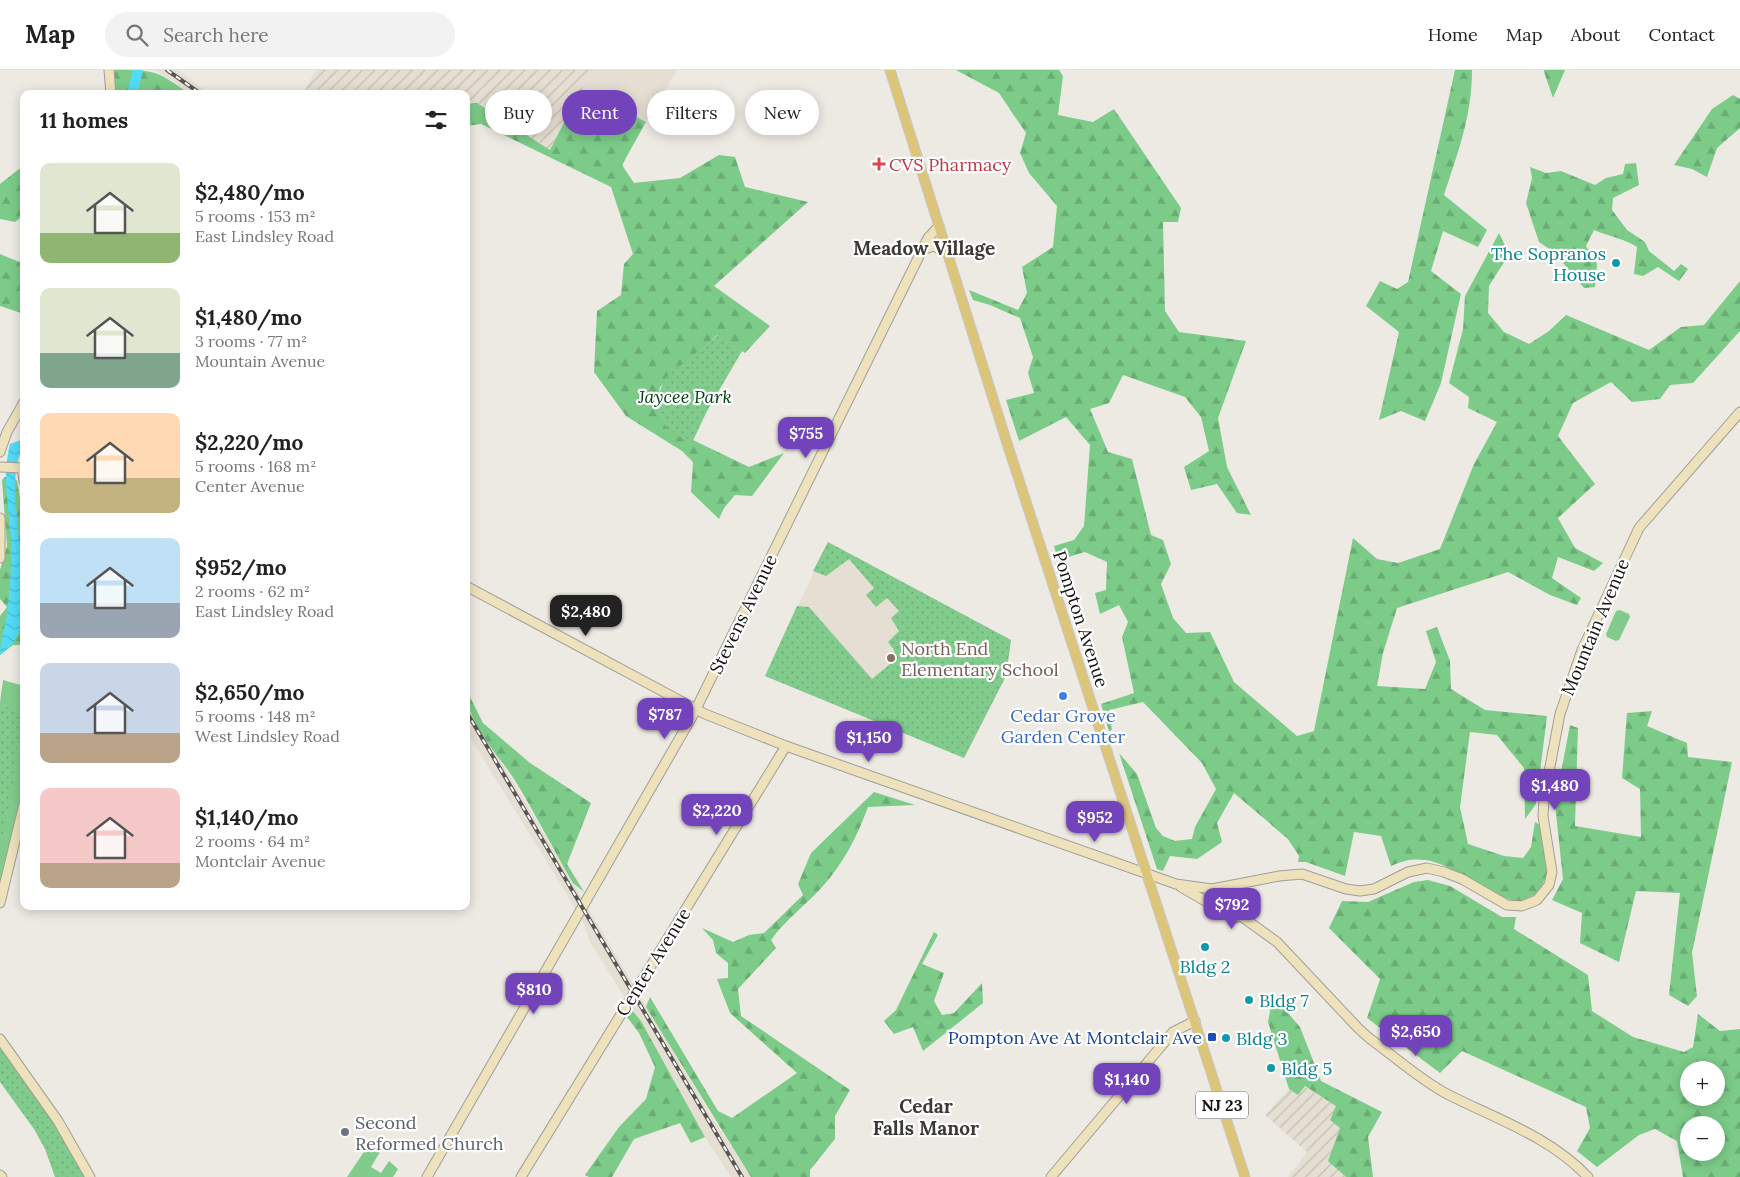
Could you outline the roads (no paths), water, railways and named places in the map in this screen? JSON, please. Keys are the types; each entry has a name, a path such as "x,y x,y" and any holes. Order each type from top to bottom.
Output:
{"main road":[{"name":"Pompton Avenue","path":"890,70 1016,471 1149,875 1245,1177"}],"street":[{"path":"109,70 111,90"},
{"name":"Stevens Avenue","path":"427,1177 696,710 928,238 939,226"},
{"path":"922,250 934,246 948,253"},
{"path":"0,452 7,432 20,409"},
{"name":"Mountain Avenue","path":"1176,884 1203,889 1220,888 1294,874 1309,876 1346,889 1367,891 1408,872 1426,868 1462,879 1507,905 1522,906 1542,895 1549,884 1552,866 1543,816 1544,798 1560,714 1582,650 1639,528 1740,412"},
{"path":"1,468 20,468"},
{"path":"0,518 0,558"},
{"path":"470,588 696,710 786,746 1176,884 1222,911 1252,924"},
{"name":"Center Avenue","path":"521,1177 786,746"},
{"path":"0,903 20,820"},
{"path":"1220,888 1216,895 1217,904 1222,911"},
{"path":"1220,888 1227,906 1284,949 1369,1038 1444,1092 1546,1142 1564,1155 1588,1177"},
{"path":"1051,1177 1173,1032 1195,1021"},
{"path":"0,1038 58,1121 90,1177"}],"water":[{"path":"20,440 20,457 15,482 20,551 20,627 16,639 0,655 11,572 11,538 6,485 7,459 10,444"}],"waterway":[{"path":"133,90 138,70"}],"railway":[{"path":"167,70 195,90"},
{"path":"470,718 742,1177"}],"place":[{"name":"CVS Pharmacy","path":"879,164"},
{"name":"The Sopranos House","path":"1616,263"},
{"name":"North End Elementary School","path":"891,658"},
{"name":"Cedar Grove Garden Center","path":"1063,696"},
{"name":"Bldg 2","path":"1205,947"},
{"name":"Bldg 7","path":"1249,1000"},
{"name":"Pompton Ave At Montclair Ave","path":"1212,1037"},
{"name":"Bldg 3","path":"1226,1038"},
{"name":"Bldg 5","path":"1271,1068"},
{"name":"Second Reformed Church","path":"345,1132"}],"district":[{"name":"Meadow Village","path":"924,248"},
{"name":"Cedar Falls Manor","path":"926,1117"}],"park label":[{"name":"Jaycee Park","path":"685,396"}]}
